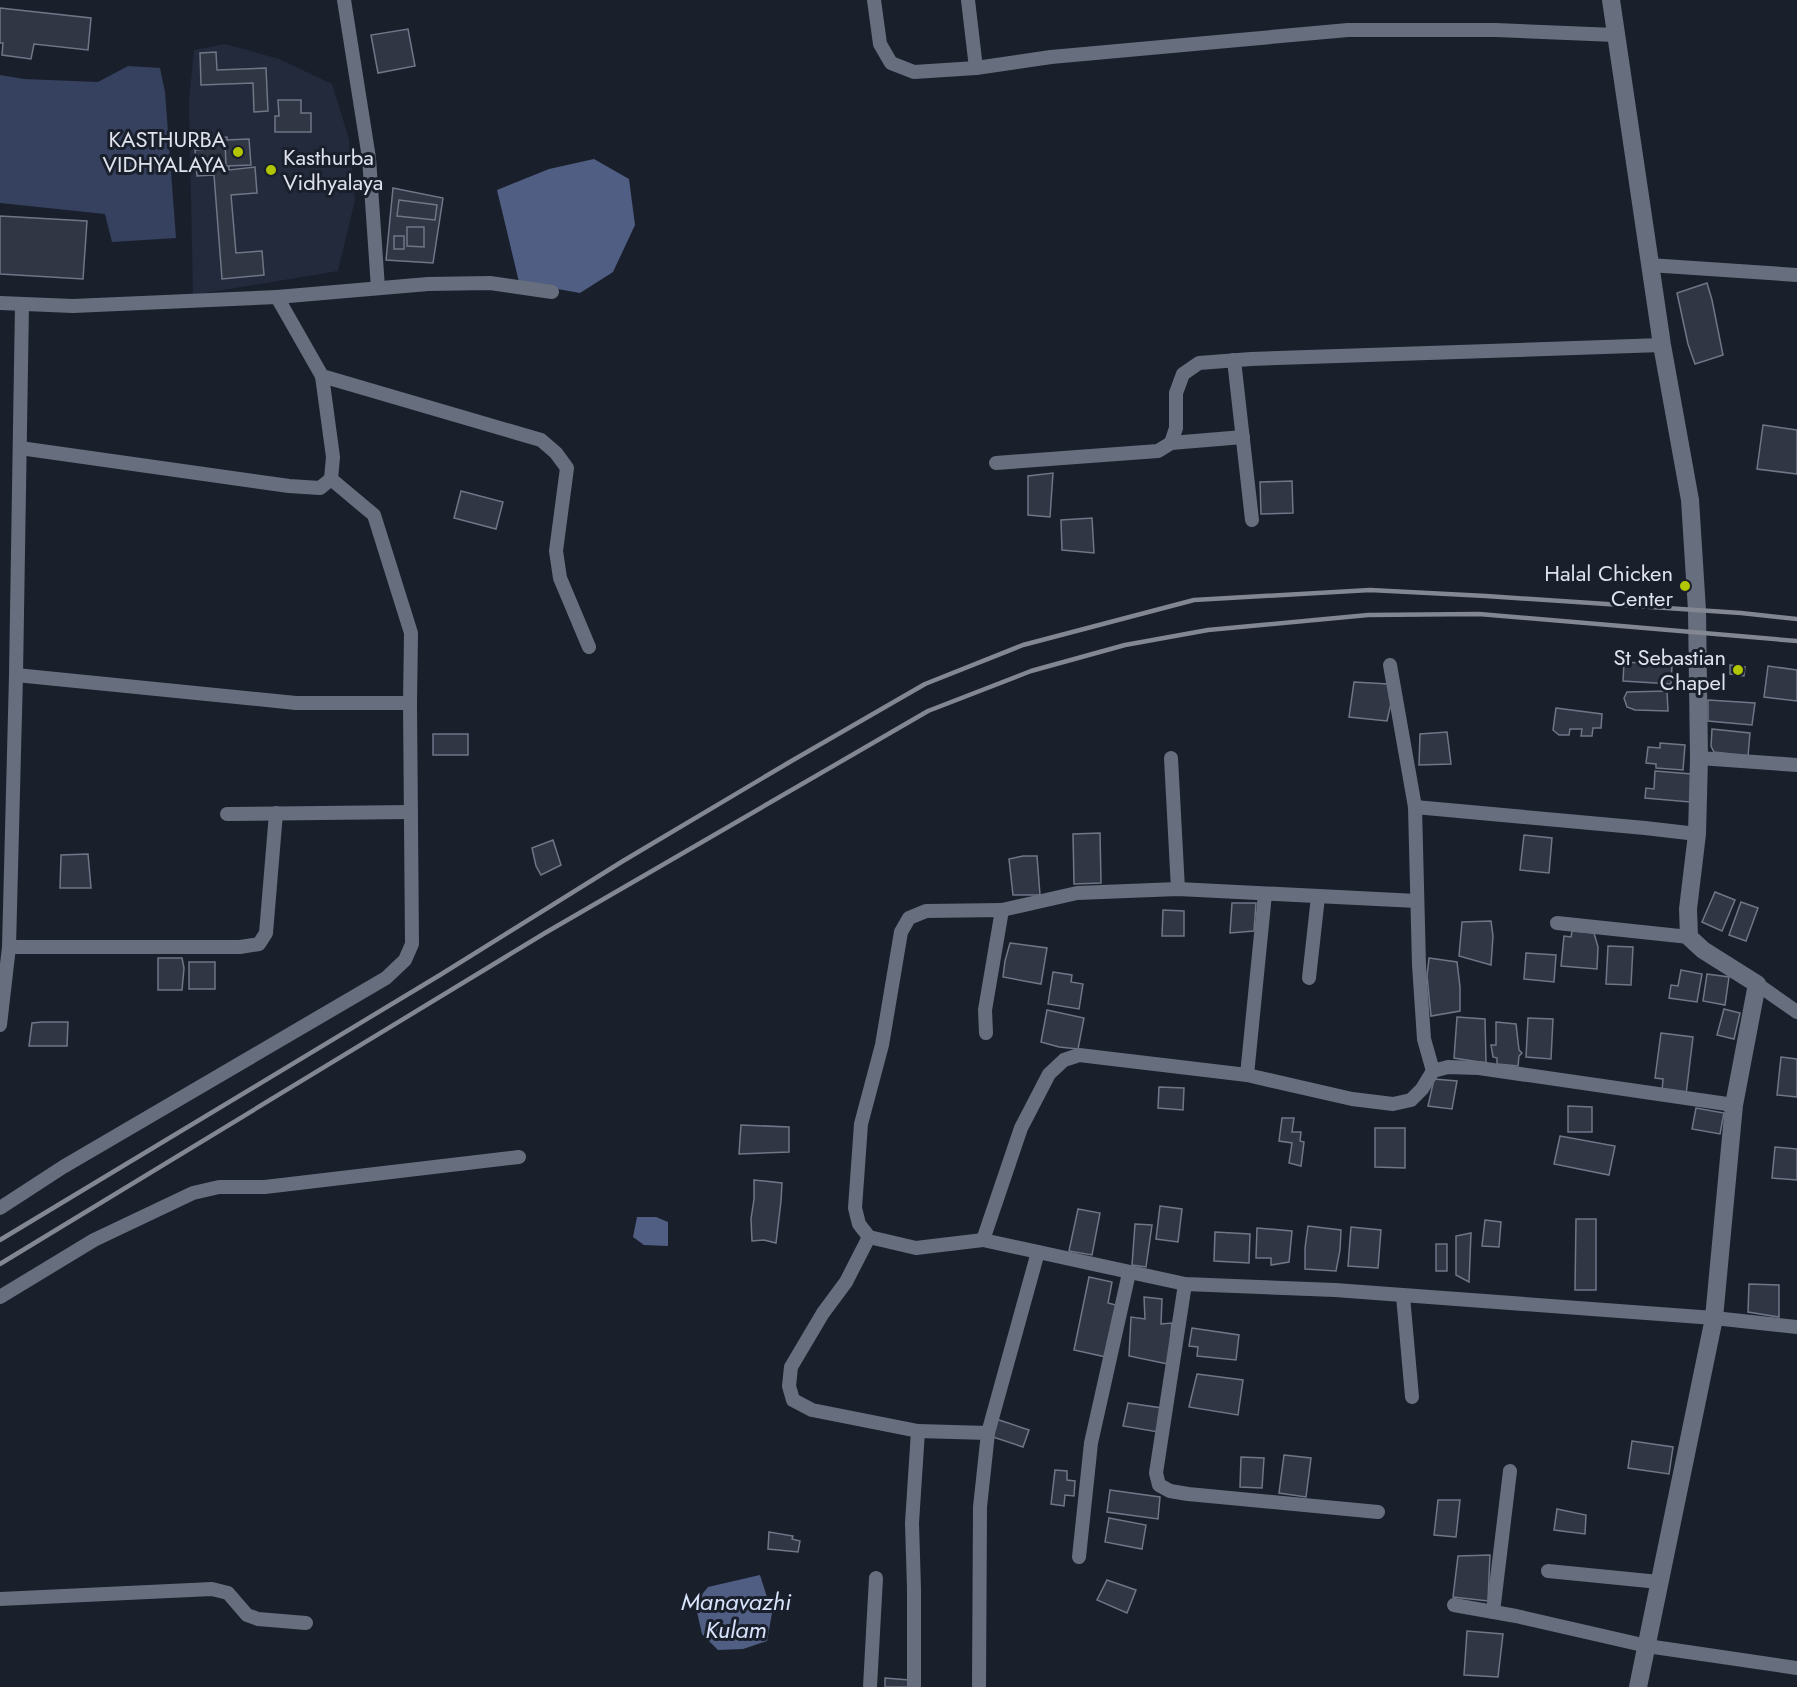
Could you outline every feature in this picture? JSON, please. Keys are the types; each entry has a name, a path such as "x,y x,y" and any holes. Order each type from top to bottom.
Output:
{"street":[{"path":"344,0 369,158 378,288"},
{"path":"874,0 880,44 891,63 914,72 976,68 1052,57 1348,30 1496,30 1615,35"},
{"path":"968,0 976,68"},
{"path":"1611,0 1649,265 1690,500 1697,610 1699,758 1697,834 1688,909 1689,937"},
{"path":"1649,265 1797,275"},
{"path":"0,303 73,306 277,297 428,284 490,283 552,292"},
{"path":"20,448 289,486 320,488 331,480 333,457 322,376 277,297"},
{"path":"0,1025 9,947 22,304"},
{"path":"1171,443 1176,428 1176,393 1183,374 1199,363 1662,345"},
{"path":"1234,360 1252,520"},
{"path":"322,376 541,440 556,453 567,468 556,551 560,578 589,647"},
{"path":"996,463 1158,450 1171,443 1243,437"},
{"path":"0,1208 63,1167 386,978 405,960 412,944 411,633 374,515 331,480"},
{"path":"1390,665 1415,807 1424,1039 1433,1071"},
{"path":"16,675 296,703 410,702"},
{"path":"1171,758 1178,889"},
{"path":"1699,758 1797,765"},
{"path":"1415,807 1697,834"},
{"path":"227,814 411,812"},
{"path":"9,947 240,947 259,944 266,933 276,813"},
{"path":"1417,901 1178,889 1077,893 1002,910 926,911 909,918 901,932 882,1045 861,1124 855,1208 859,1224 869,1237 916,1248 983,1240 1185,1284 1335,1290 1714,1318 1797,1327"},
{"path":"1247,1075 1265,894"},
{"path":"1309,978 1318,897"},
{"path":"986,1033 985,1010 1002,910"},
{"path":"1557,923 1689,937 1703,950 1797,1012"},
{"path":"1638,1687 1714,1318 1734,1105 1757,984"},
{"path":"983,1240 1021,1128 1049,1074 1064,1060 1079,1055 1247,1075 1352,1099 1393,1104 1411,1100 1422,1089 1433,1071 1448,1067 1479,1068 1734,1105"},
{"path":"0,1297 94,1240 193,1193 219,1186 265,1187 519,1157"},
{"path":"869,1237 846,1282 823,1313 791,1367 789,1386 793,1401 812,1410 918,1431 988,1432"},
{"path":"979,1687 980,1507 988,1432 1038,1252"},
{"path":"1079,1557 1091,1443 1129,1273"},
{"path":"1185,1284 1156,1473 1160,1485 1170,1491 1188,1494 1378,1512"},
{"path":"1402,1296 1412,1397"},
{"path":"914,1687 915,1599 912,1523 918,1431"},
{"path":"1493,1612 1510,1471"},
{"path":"1548,1571 1659,1582"},
{"path":"870,1687 876,1578"},
{"path":"0,1599 212,1589 228,1593 247,1615 258,1619 306,1623"},
{"path":"1454,1605 1647,1646 1797,1668"}],"shaded area":[{"name":"Kasthurba Vidhyalaya","path":"225,44 279,59 332,84 349,139 355,200 338,271 193,295 189,100 194,50"},
{"path":"128,66 160,68 165,92 176,238 112,242 105,214 0,203 0,75 24,79 98,82"}],"water":[{"path":"594,159 629,179 635,225 613,272 580,293 519,282 497,190 549,169"},
{"path":"637,1217 656,1217 668,1222 668,1246 644,1245 633,1237"},
{"name":"Manavazhi Kulam","path":"760,1575 772,1613 767,1641 743,1649 718,1650 702,1634 695,1603 708,1587"}],"building":[{"path":"0,8 91,18 88,50 34,44 31,59 2,55"},
{"path":"408,29 415,66 378,73 371,35"},
{"name":"Kasthurba Vidhyalaya","path":"216,52 217,70 266,68 268,111 254,112 253,83 201,85 200,53"},
{"name":"Kasthurba Vidhyalaya","path":"278,100 301,100 301,113 311,113 311,132 275,132 275,116 279,116"},
{"name":"Kasthurba Vidhyalaya","path":"227,137 229,170 255,167 257,193 231,195 236,253 262,251 264,275 222,279 214,175 197,176 195,150 207,149 206,139"},
{"name":"KASTHURBA VIDHYALAYA","path":"249,139 251,165 226,166 225,140"},
{"path":"393,188 443,198 433,263 386,260"},
{"path":"399,200 437,205 435,220 397,216"},
{"path":"0,216 87,221 83,279 0,274"},
{"path":"407,227 424,227 424,247 407,246"},
{"path":"394,236 404,236 404,249 394,249"},
{"path":"1707,283 1723,355 1695,364 1688,344 1677,293"},
{"path":"1763,425 1797,430 1797,474 1757,469"},
{"path":"1053,473 1050,517 1028,515 1028,476"},
{"path":"1292,481 1293,513 1261,514 1260,482"},
{"path":"461,491 503,502 496,529 454,518"},
{"path":"1092,518 1094,553 1062,550 1061,520"},
{"path":"1624,662 1672,665 1671,684 1623,681"},
{"name":"St Sebastian Chapel","path":"1730,665 1745,667 1744,676 1730,674"},
{"path":"1768,666 1797,670 1797,701 1764,697"},
{"path":"1354,682 1388,684 1392,699 1387,721 1349,717"},
{"path":"1667,691 1668,711 1635,710 1627,707 1624,698 1627,692"},
{"path":"1708,700 1755,703 1752,725 1708,721"},
{"path":"1556,708 1602,714 1601,728 1593,728 1592,736 1581,736 1582,729 1570,729 1569,735 1559,735 1553,730"},
{"path":"1712,729 1750,733 1748,756 1714,752 1711,746"},
{"path":"1447,732 1451,764 1419,765 1420,734"},
{"path":"433,734 468,734 468,755 433,755"},
{"path":"1660,743 1685,745 1683,770 1656,768 1656,764 1646,763 1648,747 1660,748"},
{"path":"1655,771 1692,774 1690,802 1645,798 1646,788 1654,789"},
{"path":"1100,833 1101,883 1074,884 1073,834"},
{"path":"1524,835 1552,838 1549,873 1520,870"},
{"path":"553,840 561,865 541,875 536,866 532,848"},
{"path":"88,854 91,888 60,888 61,855"},
{"path":"1037,856 1040,895 1013,895 1009,859"},
{"path":"1715,892 1735,900 1722,931 1702,922"},
{"path":"1741,902 1758,908 1746,941 1729,935"},
{"path":"1232,903 1256,903 1254,931 1230,933"},
{"path":"1163,910 1184,911 1184,936 1162,936"},
{"path":"1491,921 1493,936 1491,965 1459,956 1462,922"},
{"path":"1572,931 1594,933 1598,947 1597,969 1561,966 1564,936 1571,937"},
{"path":"1010,943 1047,948 1041,984 1003,977"},
{"path":"1608,946 1633,947 1631,985 1606,984"},
{"path":"1526,953 1556,955 1554,982 1524,979"},
{"path":"158,958 182,958 184,968 182,990 158,990"},
{"path":"1429,958 1457,962 1460,1011 1431,1016 1427,976"},
{"path":"189,962 215,962 215,989 189,989"},
{"path":"1681,970 1702,974 1697,1002 1669,998 1671,985 1678,986"},
{"path":"1053,972 1072,975 1071,982 1083,984 1079,1009 1048,1004"},
{"path":"1707,974 1729,977 1725,1005 1703,1001"},
{"path":"1724,1009 1740,1013 1734,1039 1717,1035"},
{"path":"1047,1010 1084,1018 1078,1049 1041,1042"},
{"path":"1457,1017 1485,1019 1486,1063 1454,1058"},
{"path":"1528,1018 1553,1019 1551,1059 1526,1057"},
{"path":"68,1022 67,1046 29,1046 32,1023"},
{"path":"1496,1022 1516,1024 1519,1050 1522,1053 1519,1056 1518,1066 1497,1064 1497,1058 1493,1057 1491,1045 1496,1045"},
{"path":"1661,1033 1693,1037 1686,1095 1662,1091 1663,1079 1655,1078"},
{"path":"1781,1057 1797,1059 1797,1097 1777,1095"},
{"path":"1434,1079 1457,1081 1452,1109 1428,1106"},
{"path":"1159,1087 1184,1088 1183,1110 1158,1108"},
{"path":"1568,1106 1592,1107 1592,1132 1568,1132"},
{"path":"1696,1108 1724,1113 1720,1134 1692,1129"},
{"path":"1282,1118 1294,1118 1292,1132 1301,1132 1300,1141 1304,1142 1301,1166 1289,1163 1292,1143 1279,1141"},
{"path":"741,1125 789,1127 789,1152 739,1154"},
{"path":"1375,1128 1405,1128 1405,1168 1375,1167"},
{"path":"1560,1136 1615,1146 1609,1175 1554,1164"},
{"path":"1775,1147 1797,1149 1797,1180 1772,1178"},
{"path":"754,1180 782,1183 776,1243 764,1240 752,1241"},
{"path":"1160,1206 1182,1209 1178,1242 1156,1239"},
{"path":"1078,1209 1100,1213 1092,1255 1069,1251"},
{"path":"1576,1219 1596,1219 1596,1290 1575,1290"},
{"path":"1485,1220 1501,1222 1499,1247 1482,1246"},
{"path":"1135,1224 1152,1225 1146,1267 1132,1265"},
{"path":"1308,1226 1341,1230 1336,1271 1305,1269"},
{"path":"1351,1227 1381,1230 1378,1268 1348,1266"},
{"path":"1257,1228 1292,1231 1289,1262 1271,1265 1271,1258 1256,1258"},
{"path":"1215,1232 1250,1234 1249,1263 1214,1261"},
{"path":"1471,1233 1469,1282 1456,1275 1456,1236"},
{"path":"1436,1244 1447,1244 1447,1271 1436,1271"},
{"path":"1089,1277 1112,1282 1108,1303 1116,1305 1106,1357 1074,1350"},
{"path":"1749,1284 1779,1285 1779,1317 1748,1312"},
{"path":"1144,1297 1162,1299 1161,1324 1172,1323 1168,1364 1129,1356 1131,1317 1145,1319"},
{"path":"1192,1328 1239,1335 1236,1360 1197,1356 1198,1347 1189,1346"},
{"path":"1197,1374 1243,1380 1238,1415 1189,1407"},
{"path":"1128,1403 1162,1408 1158,1432 1123,1426"},
{"path":"996,1419 1029,1430 1023,1447 990,1436"},
{"path":"1632,1441 1673,1447 1669,1474 1628,1468"},
{"path":"1284,1455 1311,1458 1306,1497 1279,1493"},
{"path":"1241,1457 1264,1458 1262,1488 1240,1487"},
{"path":"1055,1470 1067,1471 1067,1480 1075,1481 1074,1496 1065,1495 1064,1506 1051,1504"},
{"path":"1110,1490 1160,1497 1158,1519 1107,1512"},
{"path":"1438,1500 1460,1500 1456,1537 1434,1535"},
{"path":"1557,1509 1586,1515 1585,1534 1554,1530"},
{"path":"1109,1518 1146,1525 1142,1549 1105,1542"},
{"path":"769,1532 793,1536 792,1539 800,1541 798,1552 768,1549"},
{"path":"1490,1555 1488,1601 1453,1597 1458,1556"},
{"path":"1107,1580 1136,1590 1127,1613 1097,1600"},
{"path":"1467,1631 1503,1634 1498,1677 1464,1675"},
{"path":"885,1678 909,1680 909,1687 885,1687"}],"railway":[{"path":"0,1240 788,763 925,684 1023,645 1194,600 1370,590 1741,613 1797,619"},
{"path":"0,1264 545,933 928,711 1031,671 1125,645 1208,630 1368,615 1479,614 1797,641"}],"place":[{"name":"KASTHURBA VIDHYALAYA","path":"238,152"},
{"name":"Kasthurba Vidhyalaya","path":"271,170"},
{"name":"Halal Chicken Center","path":"1685,586"},
{"name":"St Sebastian Chapel","path":"1738,670"}]}
